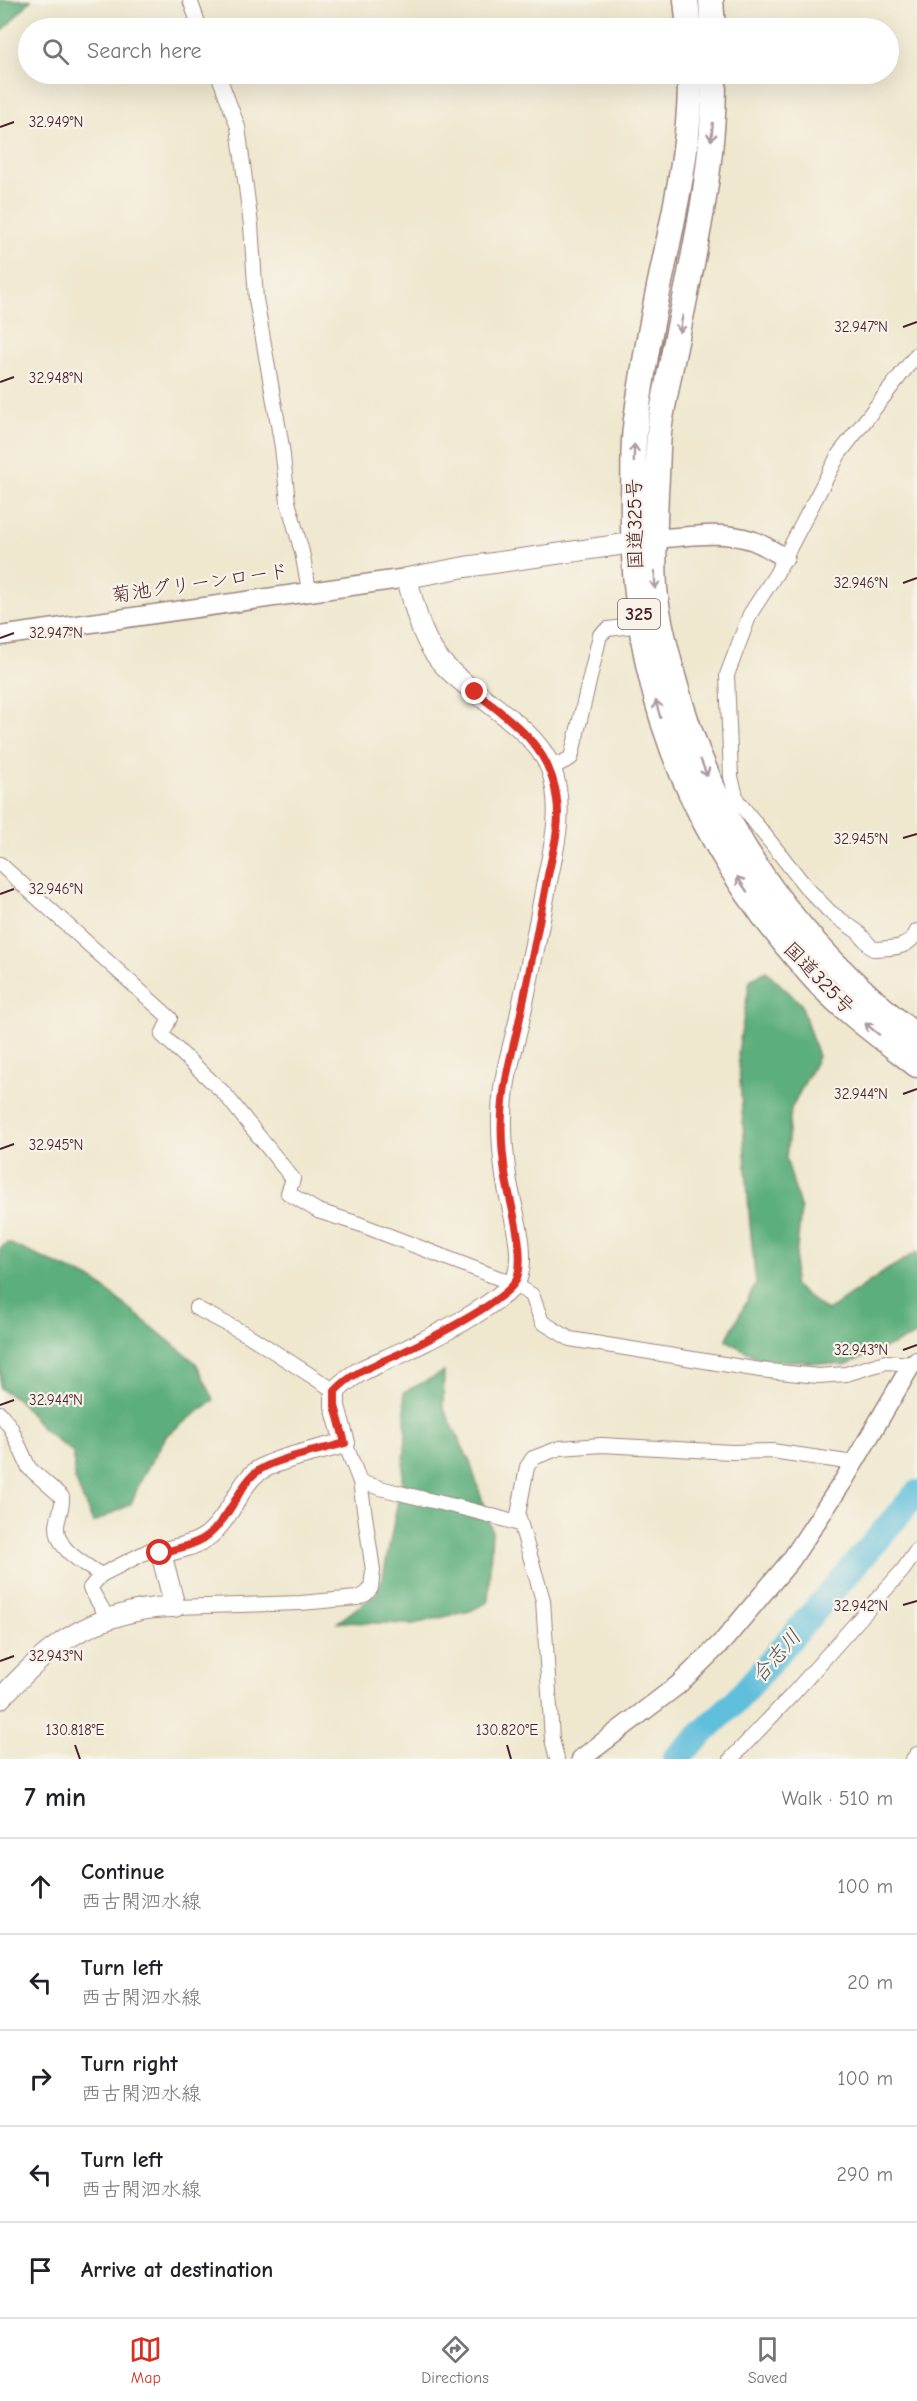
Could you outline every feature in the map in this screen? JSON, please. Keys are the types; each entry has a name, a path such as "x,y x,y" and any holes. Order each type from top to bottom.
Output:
{"highway":[{"path":"686,0 687,18"},
{"path":"711,0 712,18"},
{"name":"国道325号","path":"690,84 683,170 654,311 635,423 643,541 640,625 665,732 699,814 730,865 768,922 810,974 836,999 917,1065"},
{"name":"国道325号","path":"714,84 708,176 660,426 643,541 671,668 692,737 725,815 749,857 789,915 833,964 877,1006 917,1037"}],"main road":[{"path":"0,1699 55,1647 70,1637 138,1610 175,1607 160,1553 191,1545 208,1537 220,1526 244,1486 254,1474 266,1466 345,1443 335,1406 335,1391 348,1377 405,1351 464,1319 490,1304 514,1284 519,1262 519,1240 506,1178 501,1117 504,1085 554,847 558,800 550,768 533,741 518,726 444,666 430,647 417,619 407,578 465,567 643,541"}],"street":[{"path":"190,0 196,18"},
{"path":"222,84 238,127 251,225 256,298 282,447 288,502 302,552 309,590"},
{"path":"917,354 839,454 785,557 750,614 727,675 731,777 737,800 806,887 830,912 858,932 873,949 900,948 914,939 917,931"},
{"path":"643,541 704,535 737,537 753,541 785,557"},
{"name":"菊池グリーンロード","path":"0,636 309,590 407,578"},
{"path":"550,768 571,758 600,635 608,629 640,625"},
{"path":"0,864 170,1018 162,1035 224,1093 293,1179 288,1193 318,1211 359,1224 514,1284 532,1295 542,1322 570,1339 760,1371 818,1376 846,1374 886,1362 915,1361"},
{"path":"196,1308 248,1335 335,1391"},
{"path":"581,1759 678,1685 724,1640 791,1560 827,1507 915,1361"},
{"path":"0,1413 11,1428 29,1468 62,1497 57,1527 62,1544 101,1575"},
{"path":"175,1607 327,1601 357,1598 366,1594 371,1588 373,1570 360,1482 345,1443"},
{"path":"557,1759 552,1739 543,1600 518,1515 527,1467 533,1458 560,1448 602,1445 732,1452 772,1451 854,1463"},
{"path":"360,1482 521,1525"},
{"path":"109,1620 90,1588 101,1575 150,1550 160,1553"},
{"path":"731,1759 798,1688 903,1570 917,1550"},
{"path":"913,1759 917,1754"}],"green space":[{"path":"0,0 31,0 0,33"},
{"path":"766,971 801,1004 818,1057 791,1109 786,1158 801,1210 793,1285 827,1311 917,1252 917,1332 914,1336 845,1365 760,1359 726,1340 756,1284 738,1052 750,980"},
{"path":"8,1243 95,1281 196,1363 214,1400 167,1435 141,1479 131,1504 93,1523 75,1480 73,1453 42,1428 19,1400 0,1388 0,1248"},
{"path":"444,1372 443,1407 470,1462 492,1531 488,1602 470,1611 413,1624 338,1622 376,1594 383,1578 402,1480 406,1438 404,1392"}],"waterway":[{"name":"合志川","path":"675,1759 738,1699 917,1493"}],"route":[{"path":"160,1553 191,1545 208,1537 220,1526 244,1486 254,1474 266,1466 345,1443 335,1406 335,1391 348,1377 405,1351 464,1319 490,1304 514,1284 519,1262 519,1240 506,1178 501,1117 504,1085 554,847 558,800 550,768 533,741 475,692"}]}
